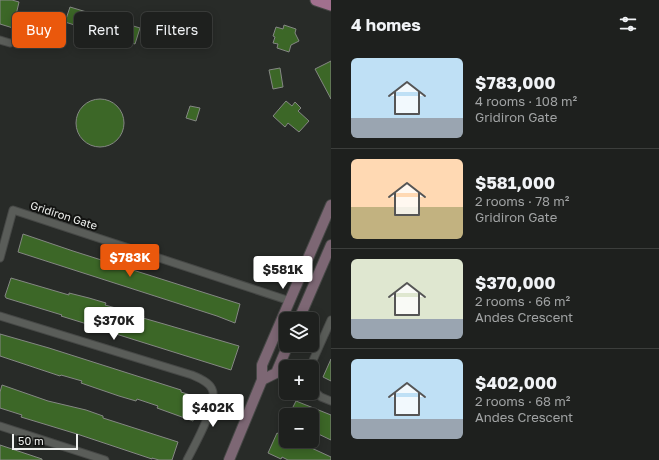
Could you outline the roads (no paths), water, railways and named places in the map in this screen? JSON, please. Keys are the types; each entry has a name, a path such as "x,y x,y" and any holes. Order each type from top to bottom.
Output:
{"main road":[{"path":"316,0 331,5"},
{"path":"229,460 262,380 262,365 331,205"},
{"path":"302,312 331,245"},
{"path":"262,380 276,373 285,352"}],"street":[{"path":"0,40 10,43"},
{"name":"Gridiron Gate","path":"0,258 13,210 290,301"},
{"path":"0,316 192,375 206,382 213,390 211,410 188,460"},
{"path":"313,360 331,320"},
{"path":"319,395 331,401"},
{"path":"0,426 105,460"}]}
